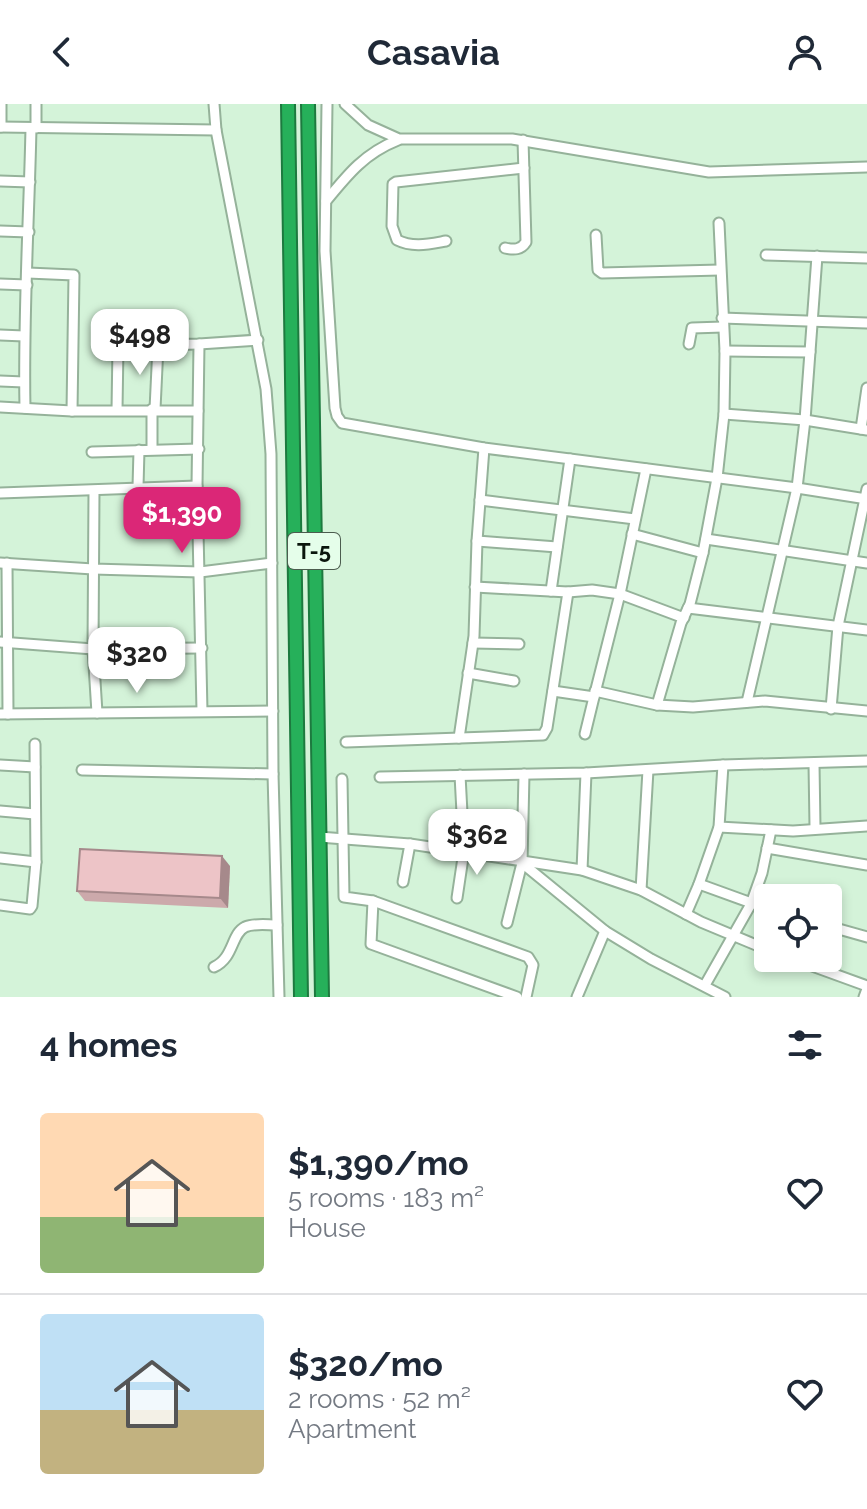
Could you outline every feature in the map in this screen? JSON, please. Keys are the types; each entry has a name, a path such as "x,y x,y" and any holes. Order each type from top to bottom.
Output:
{"highway":[{"name":"T-5","path":"288,104 301,997"},
{"name":"T-5","path":"308,104 322,997"}],"street":[{"path":"1,104 0,127 216,130"},
{"path":"25,408 24,336 36,104"},
{"path":"214,104 216,130 266,389 271,454 273,774 279,997"},
{"path":"327,104 325,251 335,408 342,423 484,448 867,496 850,561 838,626 831,709"},
{"path":"345,104 368,125 399,139 488,137 523,140 709,172 867,167"},
{"path":"326,201 359,162 399,139"},
{"path":"505,248 513,250 523,247 526,242 523,140"},
{"path":"446,241 424,245 405,244 397,240 392,226 393,184 524,168"},
{"path":"0,181 30,182"},
{"path":"657,705 703,553 717,478 724,414 725,351 719,223"},
{"path":"0,231 29,232"},
{"path":"596,235 598,270 602,273 720,270"},
{"path":"766,255 867,258"},
{"path":"747,702 797,488 817,256"},
{"path":"28,273 74,275 72,411"},
{"path":"311,279 328,281"},
{"path":"0,284 27,285"},
{"path":"689,344 692,328 723,322 867,323"},
{"path":"0,335 24,336"},
{"path":"117,410 118,346 258,340"},
{"path":"199,344 197,486 202,711"},
{"path":"152,448 158,346"},
{"path":"725,351 810,352"},
{"path":"0,381 24,382"},
{"path":"724,414 805,420 864,429 867,388"},
{"path":"0,407 72,411 198,411"},
{"path":"459,738 473,643 484,448"},
{"path":"92,452 199,449"},
{"path":"139,450 137,524 140,528 198,529"},
{"path":"551,591 570,459"},
{"path":"585,734 620,594 646,469"},
{"path":"0,493 197,486"},
{"path":"94,492 93,649 97,713"},
{"path":"480,500 635,519"},
{"path":"632,534 703,553"},
{"path":"706,539 867,563"},
{"path":"477,541 557,547"},
{"path":"272,563 200,572 3,563 4,714 273,711"},
{"path":"475,587 568,592 592,590 620,594 686,613 765,617 867,630"},
{"path":"346,742 543,735 547,728 568,592"},
{"path":"4,642 93,649 202,648"},
{"path":"473,643 519,644"},
{"path":"468,673 514,681"},
{"path":"553,691 594,694 657,705 693,707 765,701 867,711"},
{"path":"0,905 31,908 36,862 35,744"},
{"path":"380,777 586,773 867,761"},
{"path":"814,764 815,827"},
{"path":"0,765 35,767"},
{"path":"686,914 719,827 723,765"},
{"path":"82,770 273,774"},
{"path":"641,890 648,770"},
{"path":"582,870 586,773"},
{"path":"507,923 522,863 524,774"},
{"path":"457,898 464,851 460,775"},
{"path":"342,779 344,897 373,901 528,957 533,965 526,997"},
{"path":"0,811 35,814"},
{"path":"719,827 771,830 867,826"},
{"path":"705,985 751,904 762,873 771,830"},
{"path":"319,837 410,844 582,870 641,890 754,944"},
{"path":"403,882 410,844"},
{"path":"767,848 867,865"},
{"path":"0,858 36,862"},
{"path":"522,863 605,931 725,997"},
{"path":"699,884 754,905"},
{"path":"373,901 371,944 492,992 517,997"},
{"path":"214,967 223,963 240,931 247,926 277,925"},
{"path":"842,930 867,937"},
{"path":"577,997 605,931"},
{"path":"826,972 867,988 864,997"}],"building":[{"path":"80,849 222,856 220,898 77,891"}]}
